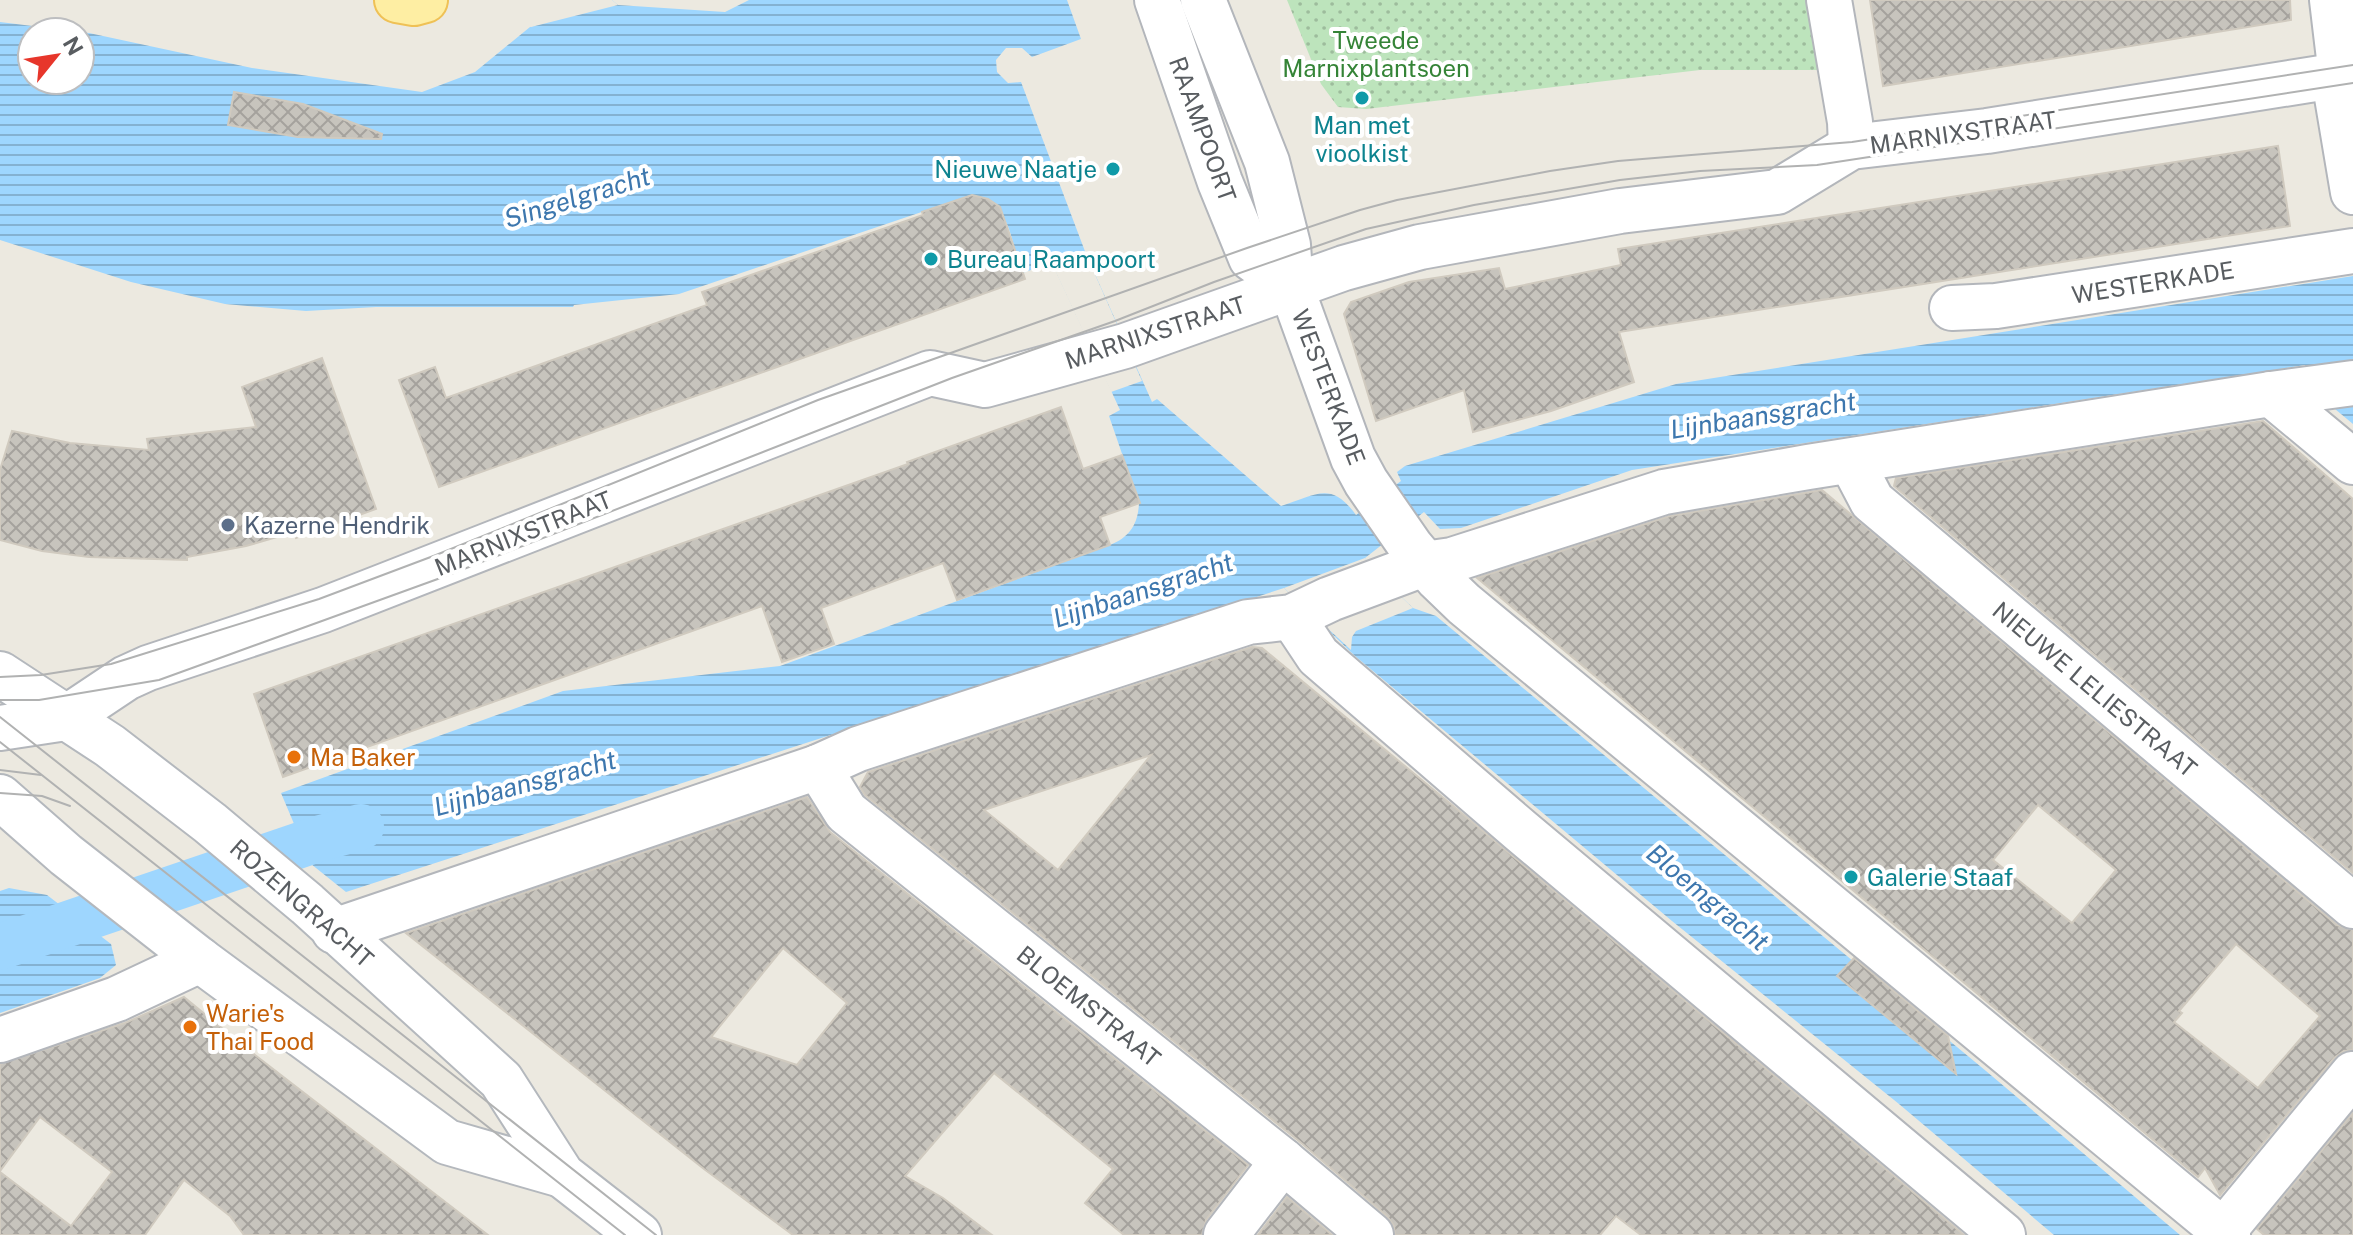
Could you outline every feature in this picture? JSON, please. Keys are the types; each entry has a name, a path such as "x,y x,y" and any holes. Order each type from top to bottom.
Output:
{"main road":[{"path":"397,0 414,3 425,0"}],"street":[{"name":"RAAMPOORT","path":"1157,0 1220,182 1251,258 1291,287"},
{"name":"RAAMPOORT","path":"1203,0 1267,162 1288,245 1291,287"},
{"path":"1829,0 1850,122 1851,147"},
{"path":"2332,0 2340,67 2346,75 2335,85 2353,192"},
{"name":"MARNIXSTRAAT","path":"0,728 66,718 126,678 148,668 381,588 930,373 985,385 1109,349 1374,259 1456,240 1620,211 1777,192 1851,147 1987,131 2346,75"},
{"name":"WESTERKADE","path":"1952,308 1996,306 2353,251"},
{"name":"WESTERKADE","path":"1291,287 1353,458 1400,532"},
{"path":"1400,532 1452,560 1664,492 2336,385"},
{"path":"2271,394 2353,462"},
{"name":"NIEUWE LELIESTRAAT","path":"1851,461 1872,501 2353,906"},
{"path":"320,918 818,767 858,749 1248,622 1300,613 1383,580 1400,532"},
{"path":"1400,532 1464,604 2224,1234 2353,1074"},
{"path":"1300,613 1318,656 1521,831 2003,1235"},
{"name":"ROZENGRACHT","path":"0,674 110,746 210,823 320,918 501,1080 562,1175 639,1235"},
{"name":"BLOEMSTRAAT","path":"818,767 846,812 1283,1161 1371,1235"},
{"name":"ROZENGRACHT","path":"0,797 190,952 447,1142 562,1175"},
{"path":"0,1040 117,999 190,952"},
{"path":"1226,1235 1283,1161"}],"green space":[{"name":"Tweede Marnixplantsoen","path":"1287,0 1814,0 1825,70 1700,70 1366,109 1338,107 1321,84"}],"water":[{"path":"612,0 618,5 725,12 749,0 1067,0 1081,39 1032,57 1022,48 1006,48 996,60 997,72 1008,83 1021,82 1086,254 1152,402 1157,399 1281,506 1322,493 1331,494 1339,497 1356,515 1401,481 1397,472 1405,466 1676,384 2353,276 2353,424 2335,409 2305,365 1632,470 1461,528 1440,529 1424,512 1365,558 1370,567 1413,608 1436,616 2180,1235 2054,1235 1355,656 1284,588 346,892 311,864 281,793 563,691 780,666 1110,545 1128,534 1137,517 1139,503 1109,416 1120,410 1052,263 1022,273 1006,222 993,204 982,198 969,196 679,294 573,307 376,307 306,311 225,304 131,282 0,240 0,22 16,24 16,96 96,96 96,35 252,68 422,92 475,72 530,27"},
{"path":"9,888 47,895 111,944 116,965 100,978 0,1013 0,891"}],"pier":[{"path":"500,0 612,0 618,5 531,27"},
{"path":"1086,254 1142,381 1111,392 1053,266"},
{"path":"1365,558 1370,567 1413,608 1356,631 1351,650 1284,588"}],"building":[{"path":"1870,0 2290,0 2291,20 1883,86"},
{"path":"234,92 303,104 382,134 381,139 298,137 228,125"},
{"path":"2278,146 2290,226 1619,332 1634,382 1551,411 1473,432 1464,390 1376,421 1344,314 1351,302 1409,282 1499,268 1505,289 1621,265 1618,249"},
{"path":"972,195 988,199 1000,207 1025,279 439,487 399,380 435,367 446,398 707,305 702,292"},
{"path":"322,358 376,509 296,538 294,532 246,546 187,557 187,560 89,557 42,551 0,540 0,470 12,431 70,443 149,450 147,439 256,427 242,387"},
{"path":"1061,407 1083,469 1122,455 1140,503 1100,517 1110,545 957,600 943,563 821,608 834,644 782,662 762,606 283,777 254,694 908,464"},
{"path":"2263,421 2353,499 2353,873 1894,486 1896,478"},
{"path":"1822,490 2337,925 2353,930 2353,1050 2344,1051 2334,1058 2220,1195 2205,1168 2198,1177 1477,578 1670,516","holes":["2038,805 2116,870 2072,923 1993,860","2236,944 2320,1016 2258,1088 2174,1022 2182,1013 2179,1011"]},
{"path":"1252,647 1262,648 1964,1235 1641,1235 1616,1216 1600,1235 1395,1235 1394,1226 1387,1216 1299,1141 865,795 860,787 868,772","holes":["1151,755 1058,870 984,810"]},
{"path":"807,797 830,832 1248,1165 1206,1220 1202,1235 1124,1235 1085,1203 1113,1169 994,1073 905,1176 943,1198 992,1235 793,1235 704,1169 406,933","holes":["783,948 847,1003 797,1065 711,1037"]},
{"path":"1854,958 1948,1036 1956,1074 1837,976"},
{"path":"184,997 488,1235 244,1235 230,1216 184,1180 145,1235 0,1235 0,1172 71,1226 112,1172 40,1117 0,1171 0,1064 125,1023"},
{"path":"2353,1113 2353,1235 2264,1235 2257,1229"},
{"path":"1287,1197 1332,1235 1258,1235"}],"waterway":[{"name":"Lijnbaansgracht","path":"0,947 361,827"}],"tram line":[{"path":"0,677 41,675 111,664 319,599 436,555 818,400 1247,248 1397,200 1618,161 1852,142 2353,65"},
{"path":"0,700 39,700 159,680 446,576 952,378 1366,229 1474,205 1620,180 1700,171 1817,165 2353,83"},
{"path":"0,717 656,1235"},
{"path":"0,742 625,1235"},
{"path":"0,770 41,775"},
{"path":"0,793 42,796 70,806"}],"place":[{"name":"Man met vioolkist","path":"1362,98"},
{"name":"Nieuwe Naatje","path":"1113,169"},
{"name":"Bureau Raampoort","path":"931,259"},
{"name":"Kazerne Hendrik","path":"228,525"},
{"name":"Ma Baker","path":"294,757"},
{"name":"Galerie Staaf","path":"1851,877"},
{"name":"Warie's Thai Food","path":"190,1027"}],"water label":[{"name":"Singelgracht","path":"577,197"},
{"name":"Bloemgracht","path":"1708,897"}]}
